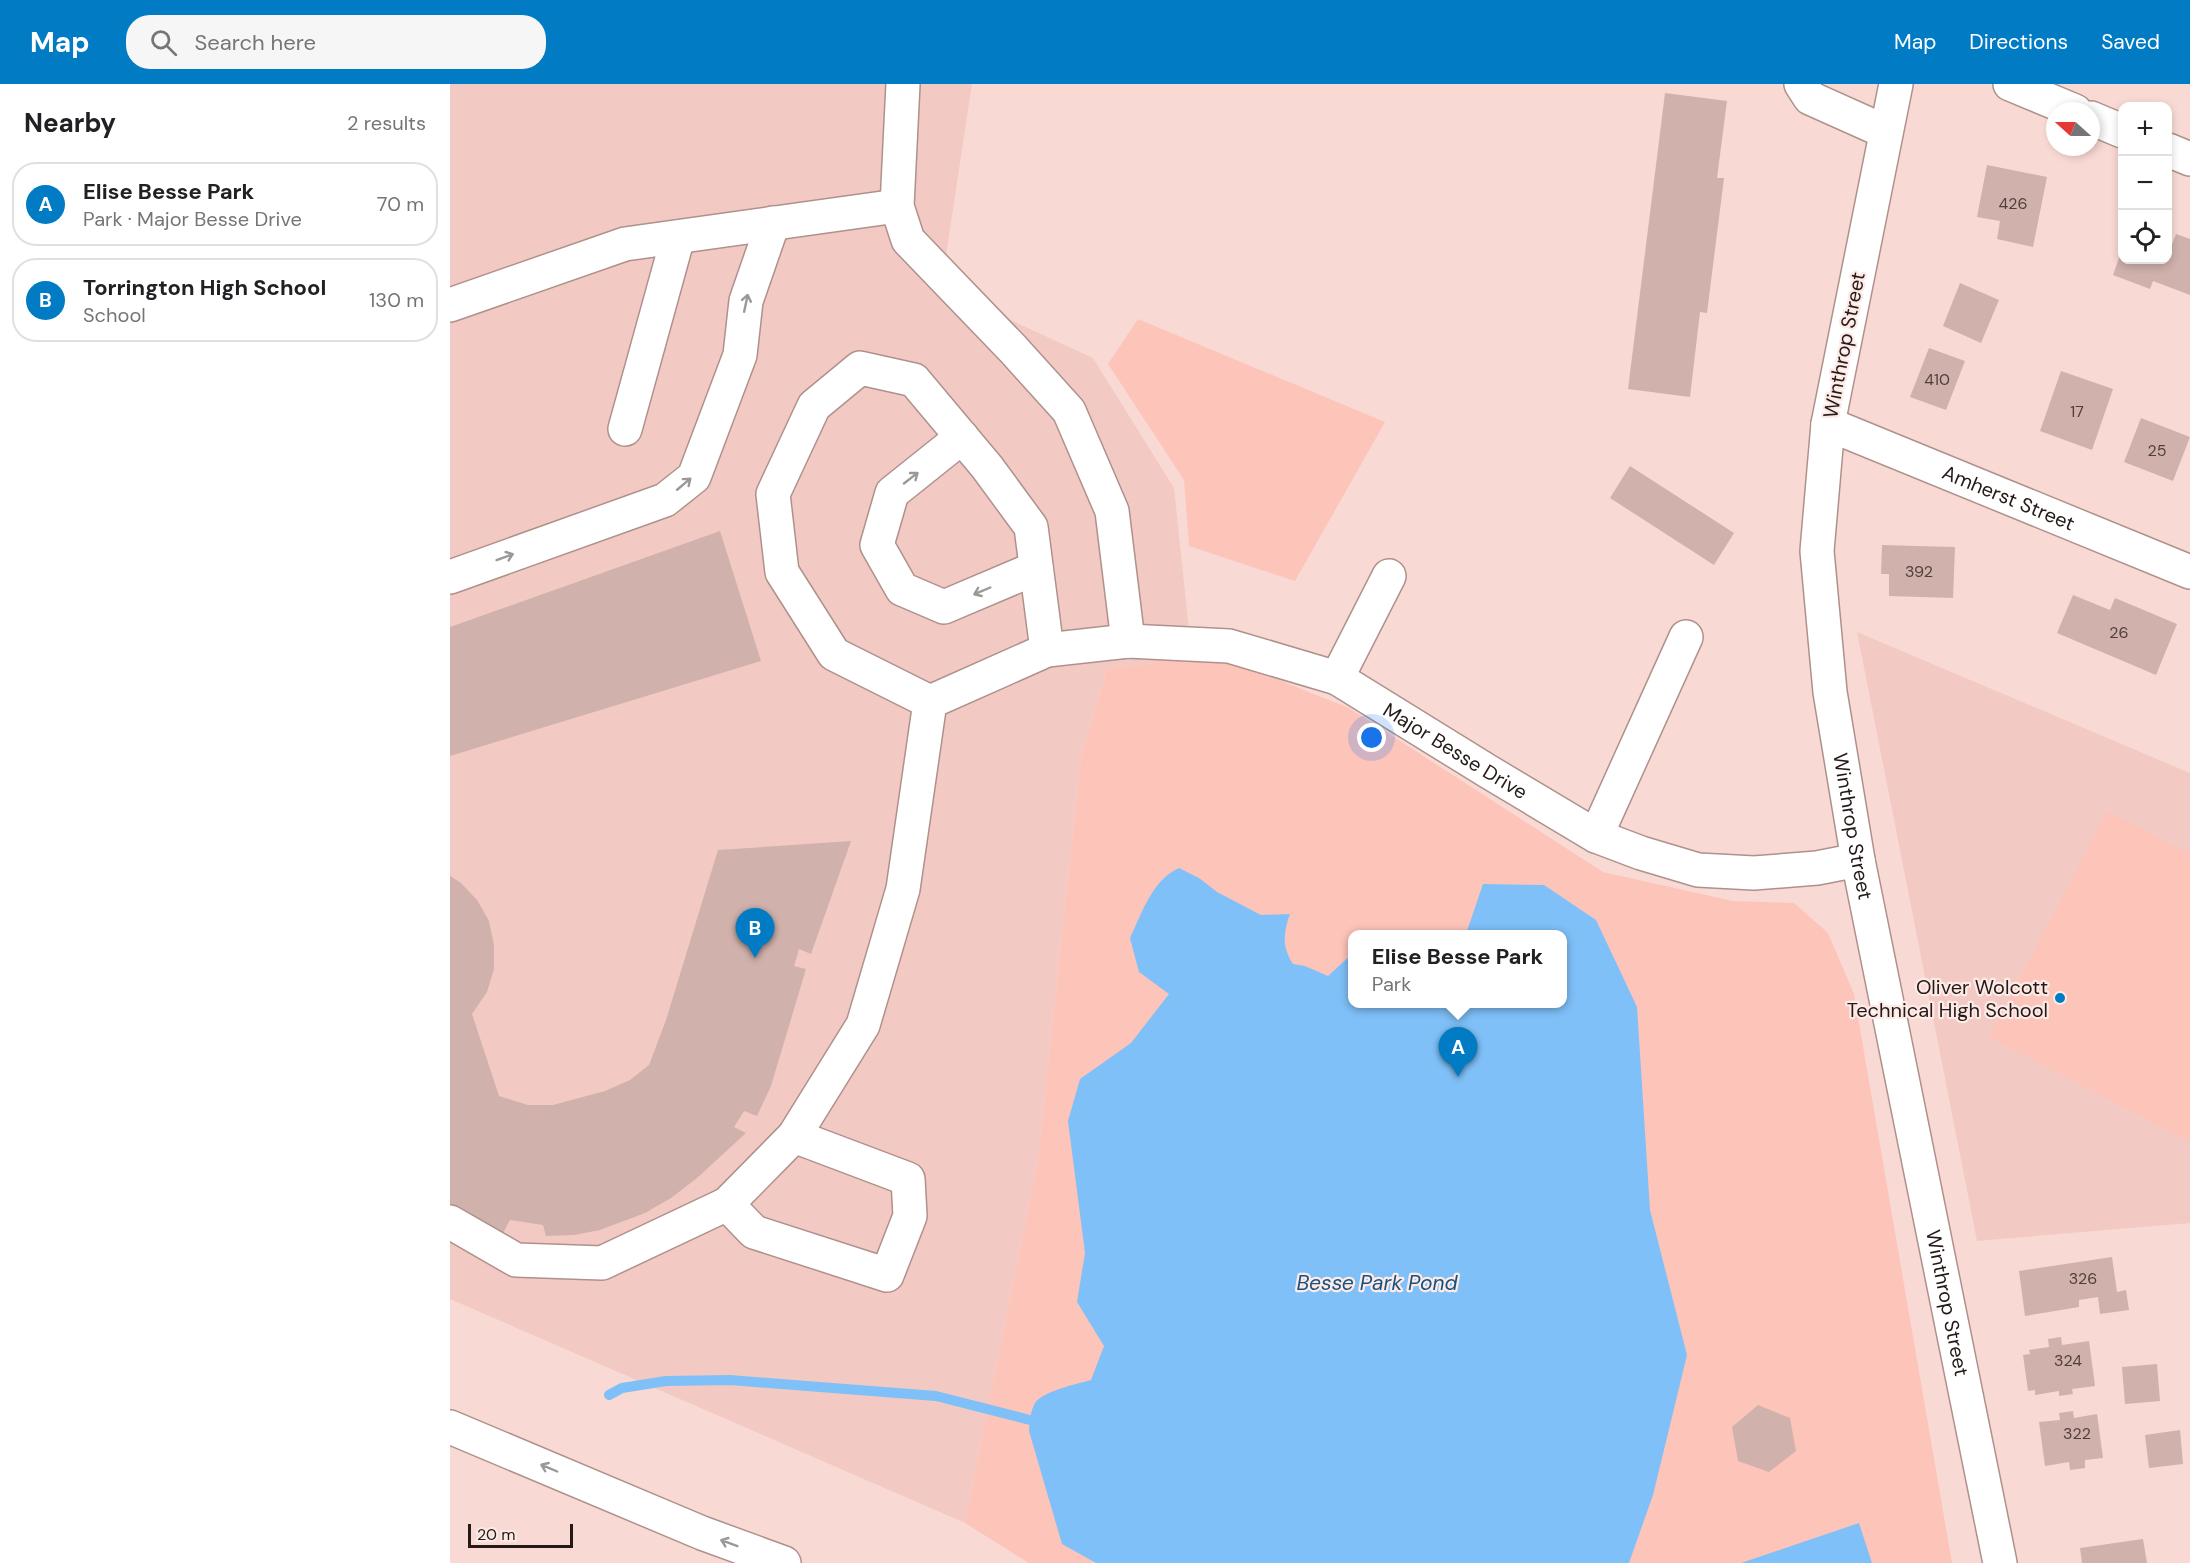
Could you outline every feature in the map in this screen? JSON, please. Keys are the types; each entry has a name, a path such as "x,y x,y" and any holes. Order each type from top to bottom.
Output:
{"main road":[{"path":"903,84 897,206 908,240 1069,411 1112,511 1128,641"},
{"path":"1801,84 1810,98 1886,132"},
{"name":"Winthrop Street","path":"1896,84 1828,424 1817,551 1830,692 1858,860 2000,1563"},
{"path":"2010,84 2053,102"},
{"path":"2100,122 2118,129"},
{"path":"2172,152 2190,159"},
{"path":"450,305 625,244 897,206"},
{"path":"450,577 665,500 694,477 740,355 746,301 773,223"},
{"path":"625,429 678,237"},
{"path":"450,1222 516,1260 602,1263 727,1204 794,1136 863,1025 903,889 930,702 834,654 783,572 773,494 814,406 860,368 914,380 987,467 1031,527 1047,650"},
{"name":"Amherst Street","path":"1828,424 2190,572"},
{"path":"962,437 892,493 877,544 902,589 944,606 1036,568"},
{"path":"1337,678 1389,576"},
{"path":"1596,836 1686,638"},
{"name":"Major Besse Drive","path":"930,702 1047,650 1128,641 1229,646 1337,678 1596,836 1641,853 1698,870 1754,873 1817,868 1858,860"},
{"path":"727,1204 754,1232 887,1275 910,1216 908,1179 794,1136"},
{"path":"450,1427 702,1533 784,1563"}],"shaded area":[{"path":"450,84 972,84 941,288 1093,358 1174,488 1192,658 1107,669 1081,757 1038,1160 965,1523 450,1299"},
{"path":"1138,319 1385,422 1295,581 1189,546 1184,480 1108,364"},
{"name":"Oliver Wolcott Technical High School","path":"1857,632 2190,773 2190,1223 1977,1241"},
{"path":"1192,658 1249,668 1349,708 1603,872 1733,901 1794,903 1828,933 1854,994 1952,1563 1029,1563 965,1523 1038,1160 1081,757 1107,669"},
{"path":"2107,811 2190,854 2190,1142 1989,1037"}],"water":[{"name":"Besse Park Pond","path":"1179,868 1199,878 1217,892 1261,915 1290,914 1285,940 1287,952 1293,964 1305,966 1328,976 1348,958 1348,1008 1567,1008 1567,930 1467,930 1483,884 1544,885 1596,920 1637,1007 1650,1210 1687,1355 1653,1495 1629,1563 1096,1563 1062,1544 1029,1431 1031,1413 1035,1403 1045,1395 1091,1380 1104,1346 1077,1302 1085,1253 1068,1121 1080,1079 1131,1043 1169,994 1139,972 1130,938 1149,898 1170,873"},
{"path":"1859,1523 1872,1563 1741,1563"}],"building":[{"path":"1665,93 1727,101 1717,178 1724,178 1707,313 1700,312 1690,397 1628,389"},
{"path":"1987,165 2047,177 2033,247 1997,239 2000,221 1977,217"},
{"path":"2176,234 2190,239 2190,295 2153,281 2150,289 2113,275 2118,261 2118,264 2172,264 2172,244"},
{"path":"1960,283 1999,300 1981,343 1943,326"},
{"path":"1929,348 1965,361 1946,410 1910,397"},
{"path":"2061,371 2113,389 2092,450 2040,431"},
{"path":"2141,418 2190,437 2173,481 2124,462"},
{"path":"1630,466 1734,533 1714,565 1610,498"},
{"path":"720,531 761,661 450,756 450,627"},
{"path":"1882,545 1955,547 1953,598 1889,596 1889,574 1881,574"},
{"path":"2073,595 2110,610 2115,598 2177,624 2156,675 2057,633"},
{"path":"851,841 811,954 799,949 794,966 806,969 771,1086 757,1116 744,1111 734,1127 746,1133 697,1178 671,1198 645,1213 600,1230 574,1235 546,1236 543,1225 510,1220 500,1239 450,1212 450,876 461,883 477,900 489,921 494,945 494,969 487,992 472,1014 499,1096 528,1105 553,1105 605,1091 630,1080 649,1065 666,1020 718,850"},
{"path":"2112,1257 2117,1292 2126,1290 2129,1310 2100,1314 2098,1297 2079,1300 2079,1307 2025,1316 2019,1271"},
{"path":"2061,1337 2062,1345 2089,1341 2095,1386 2072,1389 2073,1394 2059,1396 2059,1391 2035,1395 2035,1390 2028,1391 2023,1355 2030,1354 2029,1350 2049,1347 2048,1339"},
{"path":"2157,1364 2160,1401 2125,1404 2122,1367"},
{"path":"1758,1405 1790,1418 1796,1451 1769,1472 1738,1461 1732,1427"},
{"path":"2073,1411 2074,1418 2097,1414 2103,1458 2085,1460 2085,1468 2070,1470 2069,1462 2045,1466 2039,1422 2060,1420 2059,1413"},
{"path":"2180,1430 2183,1464 2149,1468 2145,1435"},
{"path":"2143,1539 2147,1563 2082,1563 2080,1548"}],"waterway":[{"path":"609,1395 622,1388 666,1381 730,1380 936,1396 1030,1420"}],"place":[{"name":"Torrington High School","path":"755,958"},
{"name":"Oliver Wolcott Technical High School","path":"2060,998"},
{"name":"Elise Besse Park","path":"1458,1077"}]}
